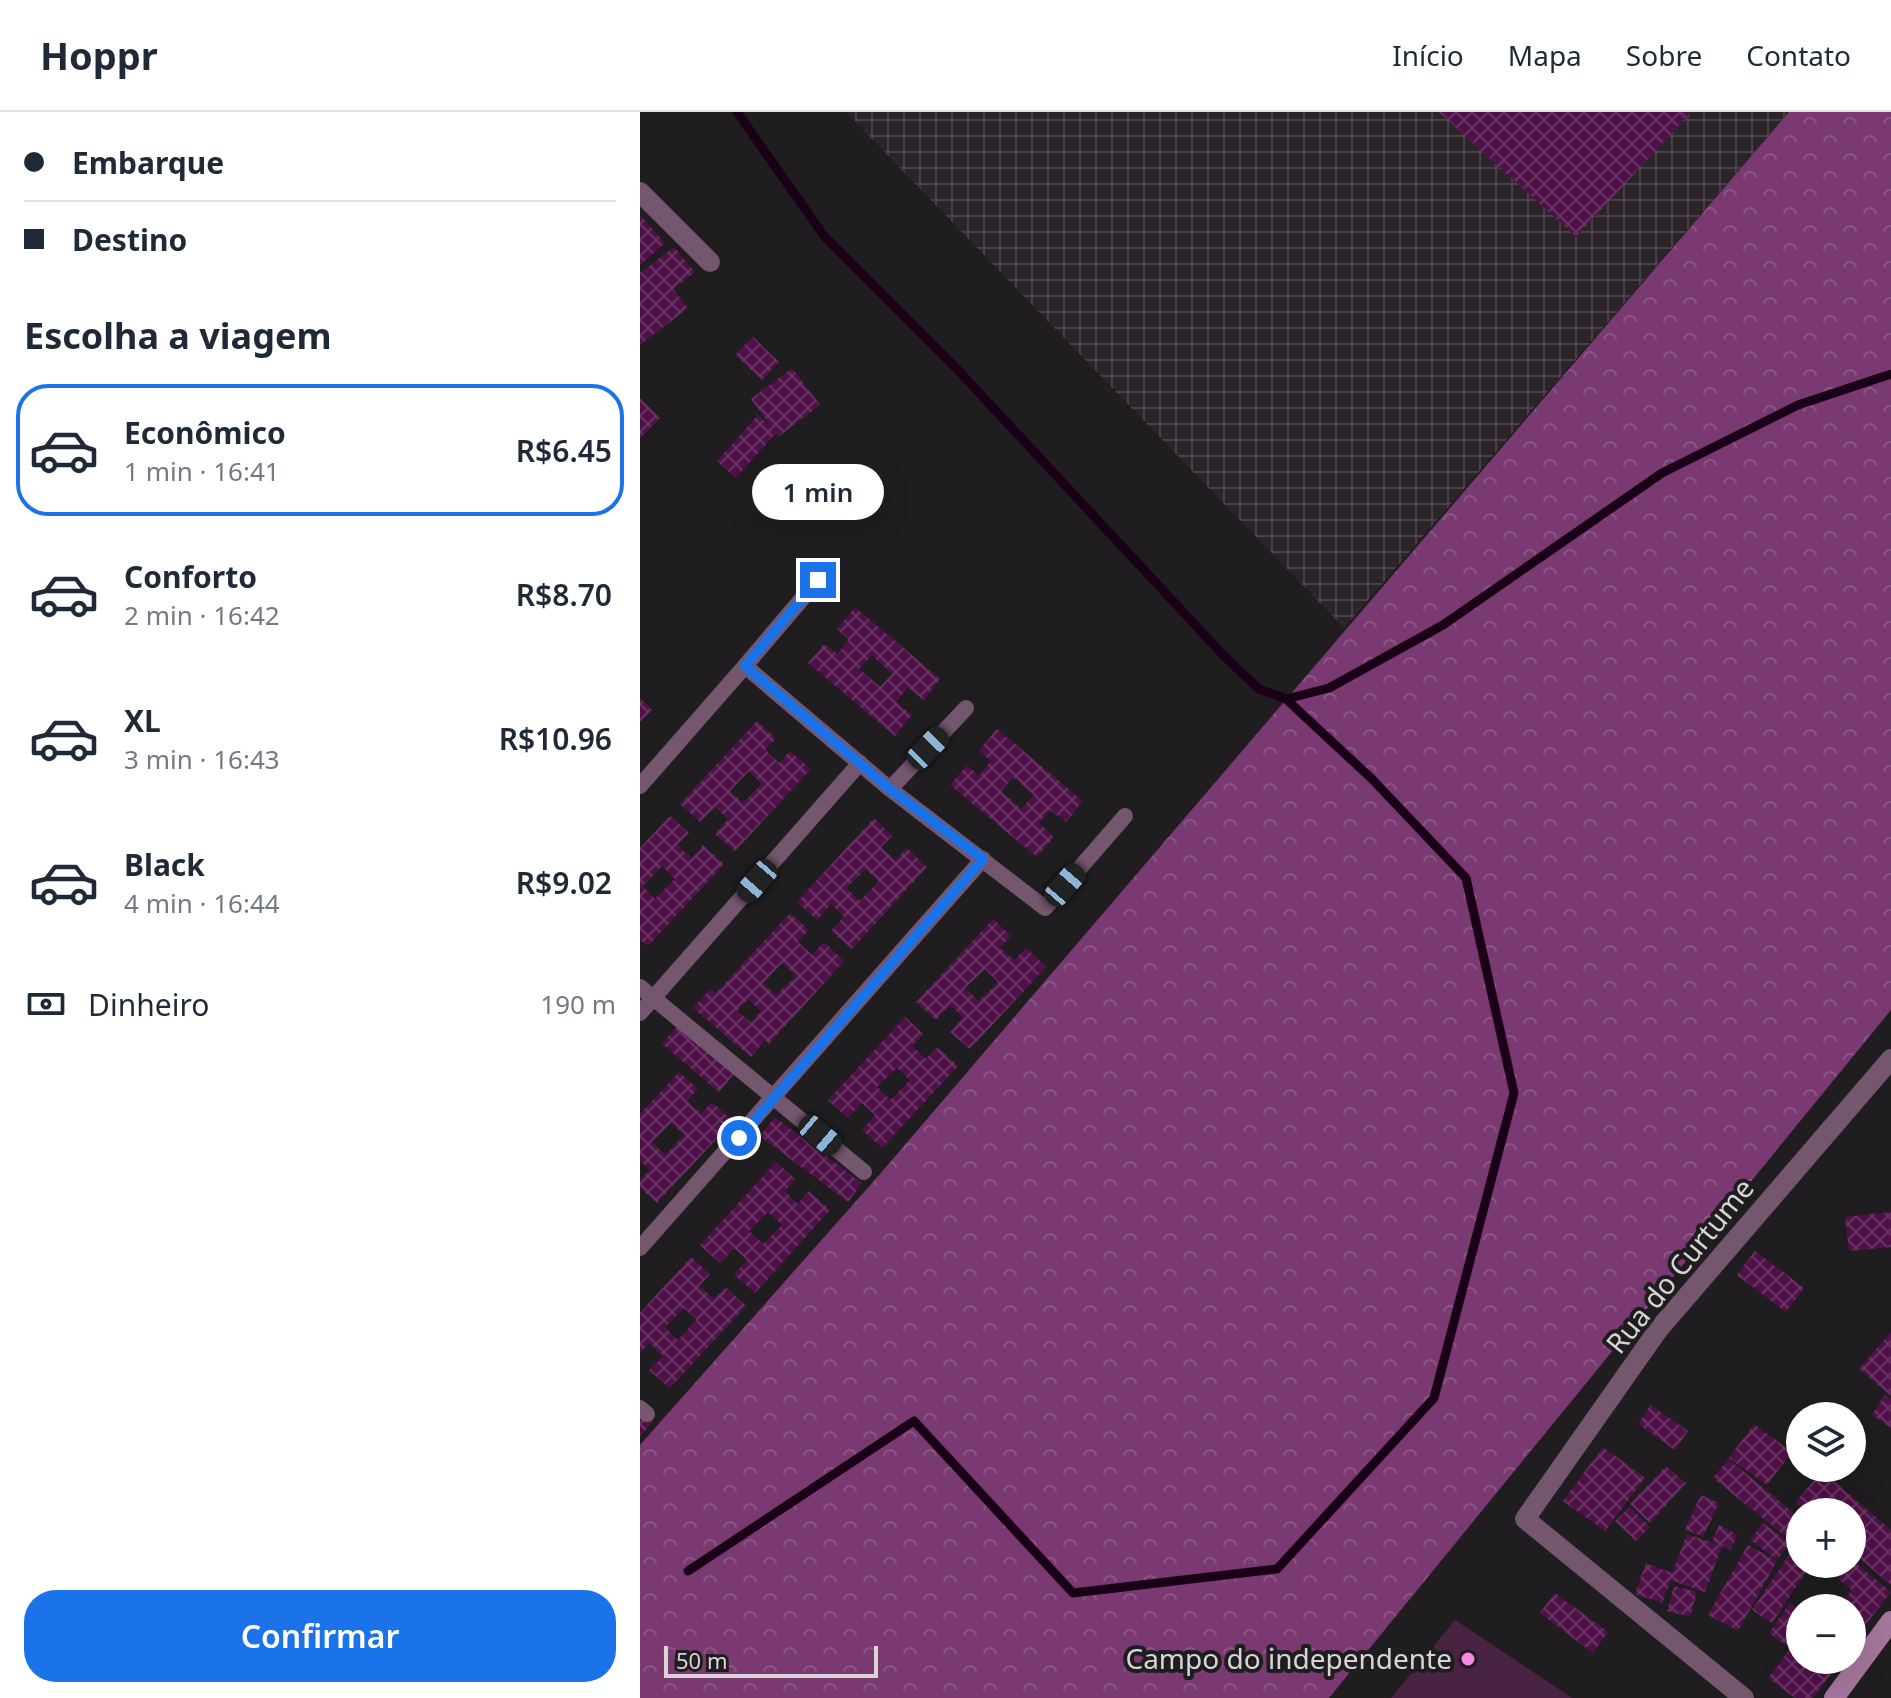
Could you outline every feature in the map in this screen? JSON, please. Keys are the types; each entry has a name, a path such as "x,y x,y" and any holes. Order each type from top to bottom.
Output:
{"street":[{"path":"640,192 710,262"},
{"name":"Rua do Curtume","path":"1744,1698 1525,1519 1658,1330 1891,1059"},
{"path":"1834,1698 1891,1621"}],"lane":[{"path":"640,786 818,580"},
{"path":"745,666 890,789 1045,908 1125,816"},
{"path":"890,789 966,708"},
{"path":"640,1013 860,763"},
{"path":"642,1243 775,1097 983,859"},
{"path":"640,987 864,1172"}],"shaded area":[{"path":"846,112 1789,112 1344,628"},
{"name":"Campo do independente","path":"1455,1620 1572,1698 1391,1698"}],"green space":[{"path":"1789,112 1891,112 1891,1010 1329,1698 640,1698 640,1445 880,1174"}],"building":[{"path":"1439,112 1691,112 1576,237"},
{"path":"640,215 665,243 640,265"},
{"path":"674,247 695,272 673,289 688,308 640,345 640,273"},
{"path":"753,337 779,362 762,380 735,355"},
{"path":"792,368 820,405 779,436 776,433 736,478 717,461 758,415 773,429 751,399"},
{"path":"640,398 660,418 640,438"},
{"path":"855,607 940,679 924,700 908,688 896,702 912,715 895,736 808,663 824,644 837,654 849,640 837,629","holes":["872,655 892,674 880,687 859,669"]},
{"path":"640,698 652,710 640,722"},
{"path":"757,721 776,738 765,750 779,763 790,751 811,769 735,851 715,834 728,819 715,807 700,822 680,804","holes":["749,771 762,784 743,803 730,791"]},
{"path":"997,729 1083,801 1066,822 1050,810 1039,823 1054,837 1037,857 950,785 967,765 979,776 991,761 979,751","holes":["1013,777 1034,795 1021,809 1001,791"]},
{"path":"670,816 689,833 677,845 692,858 703,845 724,864 648,946 640,940 640,848","holes":["662,866 675,879 655,899 643,886"]},
{"path":"874,818 892,836 881,847 895,860 907,848 927,867 852,949 831,931 844,917 831,904 817,920 797,902","holes":["866,869 879,882 860,901 846,888"]},
{"path":"790,913 809,930 798,942 812,955 824,942 844,961 769,1044 765,1040 751,1057 693,1008 710,989 716,993","holes":["782,963 796,976 776,995 763,983","748,999 761,1011 751,1023 737,1011"]},
{"path":"993,919 1011,936 1000,948 1014,960 1026,948 1046,967 970,1049 950,1032 963,1017 950,1005 936,1020 916,1002","holes":["985,969 998,982 979,1001 965,988"]},
{"path":"905,1017 923,1034 912,1046 926,1059 938,1047 958,1066 882,1148 862,1130 875,1115 862,1103 848,1118 828,1100","holes":["897,1068 910,1080 890,1100 877,1087"]},
{"path":"678,1025 735,1073 719,1092 662,1044"},
{"path":"679,1072 698,1089 687,1101 701,1114 712,1102 733,1121 657,1203 640,1188 640,1179 650,1170 640,1161 640,1114","holes":["671,1123 684,1135 665,1155 652,1142"]},
{"path":"775,1117 862,1183 848,1202 760,1136"},
{"path":"776,1162 795,1179 785,1191 798,1204 809,1191 830,1210 755,1293 734,1275 747,1260 734,1248 720,1263 700,1245","holes":["768,1212 782,1225 763,1244 749,1231"]},
{"path":"1891,1212 1891,1247 1849,1251 1845,1217"},
{"path":"1755,1251 1804,1288 1786,1312 1737,1275"},
{"path":"691,1257 710,1274 699,1286 714,1299 725,1287 746,1306 670,1388 649,1370 663,1356 649,1343 640,1353 640,1313","holes":["684,1308 697,1320 678,1340 665,1327"]},
{"path":"1891,1332 1891,1396 1859,1369"},
{"path":"1885,1395 1891,1399 1891,1428 1872,1415"},
{"path":"1651,1405 1688,1431 1675,1450 1638,1424"},
{"path":"640,1410 653,1421 640,1437"},
{"path":"1754,1424 1786,1448 1786,1460 1767,1485 1729,1458"},
{"path":"1603,1447 1645,1478 1605,1531 1563,1501"},
{"path":"1728,1459 1786,1507 1786,1537 1713,1478"},
{"path":"1666,1466 1686,1483 1650,1523 1630,1504"},
{"path":"1813,1482 1835,1482 1854,1498 1799,1498"},
{"path":"1701,1495 1719,1503 1703,1537 1685,1529"},
{"path":"1630,1507 1650,1527 1636,1541 1615,1521"},
{"path":"1866,1509 1891,1530 1891,1585 1866,1564"},
{"path":"1763,1523 1786,1540 1786,1548 1777,1560 1750,1540"},
{"path":"1719,1525 1738,1535 1730,1550 1712,1541"},
{"path":"1687,1534 1722,1546 1705,1592 1671,1580 1662,1603 1635,1594 1646,1563 1672,1573"},
{"path":"1748,1545 1777,1561 1738,1631 1708,1615"},
{"path":"1786,1559 1786,1578 1802,1578 1791,1594 1786,1594 1786,1602 1772,1623 1752,1610"},
{"path":"1866,1571 1891,1592 1866,1624 1866,1594 1848,1594 1852,1590 1837,1578 1866,1578"},
{"path":"1674,1586 1697,1592 1690,1617 1667,1611"},
{"path":"1555,1593 1608,1632 1593,1653 1540,1613"},
{"path":"1786,1609 1786,1645 1769,1633"},
{"path":"1786,1654 1786,1674 1831,1674 1813,1698 1795,1698 1768,1678"}],"waterway":[{"path":"737,112 824,236 957,369 1225,657 1259,689 1286,699 1329,688 1443,625 1662,473 1798,405 1891,374"},
{"path":"688,1571 914,1421 1073,1593 1277,1569 1434,1398 1514,1093 1466,878 1372,779 1286,699"}],"place":[{"name":"Campo do independente","path":"1468,1659"}],"route":[{"path":"739,1138 983,859 890,789 745,666 818,580"}]}
